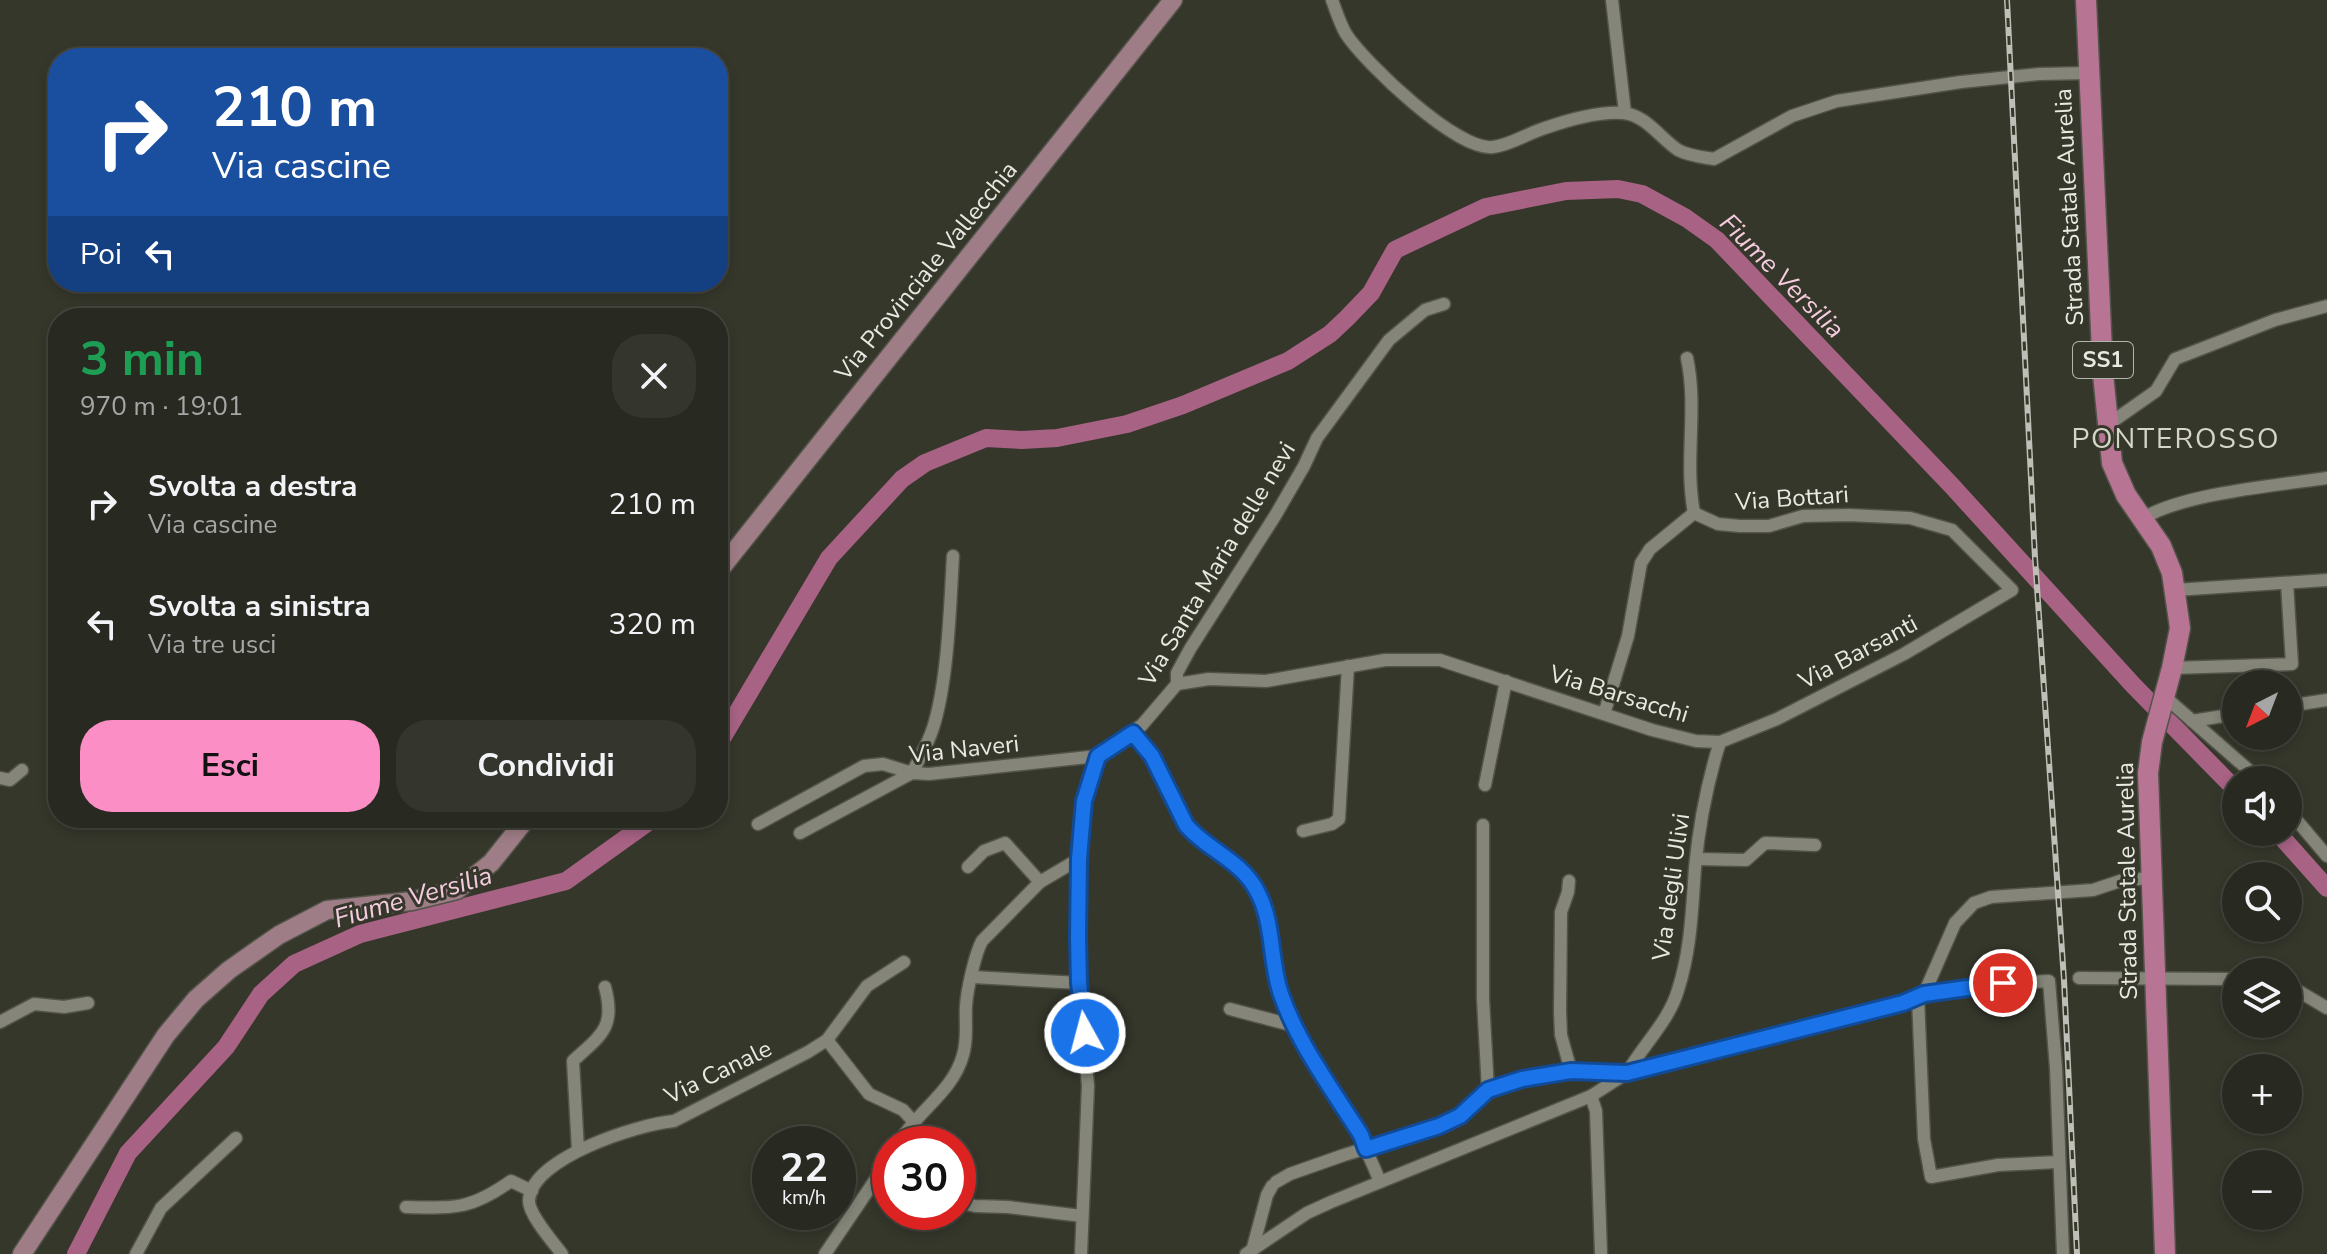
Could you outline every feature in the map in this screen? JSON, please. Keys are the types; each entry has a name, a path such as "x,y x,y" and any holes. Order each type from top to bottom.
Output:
{"main road":[{"name":"Via Provinciale Vallecchia","path":"728,559 1173,0"},
{"name":"Strada Statale Aurelia","path":"2086,0 2106,426 2116,476 2161,546 2172,573 2180,628 2152,742 2148,773 2165,1254"},
{"path":"22,1254 166,1035 196,999 218,980 279,935 327,910 412,901 457,890 491,863 519,828"}],"street":[{"path":"1332,0 1345,32 1367,59 1423,111 1467,142 1485,148 1498,147 1546,127 1597,115 1625,113 1645,121 1679,150 1714,159 1792,116 1837,101 1961,82 2039,74 2089,73"},
{"path":"1612,0 1625,113"},
{"name":"Via Santa Maria delle nevi","path":"1098,756 1133,733 1177,684 1177,673 1190,649 1275,516 1317,438 1389,340 1425,310 1444,304"},
{"path":"2106,426 2156,391 2175,359 2275,320 2327,306"},
{"path":"1604,714 1628,636 1641,563 1650,549 1694,513 1689,483 1692,381 1687,358"},
{"path":"2142,519 2156,510 2207,497 2327,478"},
{"name":"Via Bottari","path":"1694,513 1718,524 1740,526 1769,526 1803,516 1910,518 1952,530 2012,590"},
{"path":"758,824 864,766 883,764 912,773 933,728 940,691 953,556"},
{"path":"2175,590 2327,580"},
{"path":"2172,668 2292,664 2287,583"},
{"name":"Via Barsanti","path":"1720,742 1777,719 1904,654 2012,590"},
{"name":"Via Barsacchi","path":"1177,684 1209,679 1266,681 1385,660 1440,660 1652,730 1696,741 1720,742"},
{"path":"1303,831 1332,824 1339,819 1348,666"},
{"path":"1485,785 1506,681"},
{"path":"2164,699 2244,766"},
{"path":"2302,704 2327,700"},
{"path":"2192,721 2222,716"},
{"path":"1133,733 1152,756 1193,834 1239,867 1257,890 1266,913 1277,981 1295,1026 1361,1135 1380,1182"},
{"name":"Via degli Ulivi","path":"1627,1073 1640,1050 1665,1019 1678,992 1691,932 1697,859 1710,775 1720,742"},
{"path":"1081,1254 1088,1086 1079,983 1079,859 1084,801 1098,756"},
{"name":"Via Naveri","path":"800,833 912,773 929,774 1098,756"},
{"path":"0,778 15,778 22,770"},
{"path":"1483,825 1483,999 1488,1090"},
{"path":"2302,827 2327,856"},
{"path":"968,867 984,851 1005,843 1040,882"},
{"path":"1697,859 1746,860 1765,843 1815,845"},
{"path":"910,1126 944,1091 958,1069 966,1037 967,997 976,951 982,941 1040,882 1079,859"},
{"path":"2058,1162 1998,1165 1931,1177 1924,1139 1921,996 1932,982 1955,923 1974,903 1991,897 2082,891 2123,880 2153,878"},
{"path":"1569,881 1561,912 1560,1012 1561,1035 1571,1071"},
{"name":"Via Canale","path":"532,1191 537,1180 578,1150 653,1123 674,1121 827,1040 867,986 904,962"},
{"path":"973,977 1079,983"},
{"path":"2079,978 2222,979"},
{"path":"1249,1252 1274,1184 1290,1174 1439,1126 1460,1116 1488,1090 1522,1079 1571,1071 1627,1073 1921,996 2003,983 2049,981 2056,1068 2063,1254"},
{"path":"578,1150 573,1061 608,1024 610,1007 605,987"},
{"path":"2302,993 2327,1008"},
{"path":"0,1022 34,1004 64,1007 88,1003"},
{"path":"1230,1009 1295,1026"},
{"path":"827,1040 869,1094 903,1110 913,1121"},
{"path":"1249,1252 1307,1213 1591,1096 1627,1073"},
{"path":"1591,1096 1596,1111 1601,1254"},
{"path":"136,1254 161,1208 236,1138"},
{"path":"406,1207 467,1206 486,1198 511,1181 532,1191 529,1202 533,1213 562,1254"},
{"path":"825,1254 872,1193"},
{"path":"976,1206 1082,1216"}],"waterway":[{"name":"Fiume Versilia","path":"728,728 829,558 902,479 925,463 986,438 1057,438 1127,424 1183,405 1288,361 1330,334 1371,293 1395,250 1486,207 1566,191 1618,189 1642,194 1686,218 1717,240 1952,486 2133,685 2222,776"},
{"name":"Fiume Versilia","path":"76,1254 128,1153 226,1047 261,994 294,964 360,934 566,881 640,828"},
{"name":"Fiume Versilia","path":"2290,846 2327,888"}],"railway":[{"path":"2007,0 2035,558 2064,980 2077,1254"}],"district":[{"name":"PONTEROSSO","path":"2176,439"}],"route":[{"path":"1085,1033 1078,937 1079,859 1084,801 1098,756 1133,733 1152,756 1193,834 1239,867 1257,890 1266,913 1281,997 1295,1026 1361,1135 1366,1149 1439,1126 1460,1116 1488,1090 1522,1079 1571,1071 1627,1073 1806,1029 1903,1003 1924,994 2003,983"}]}
